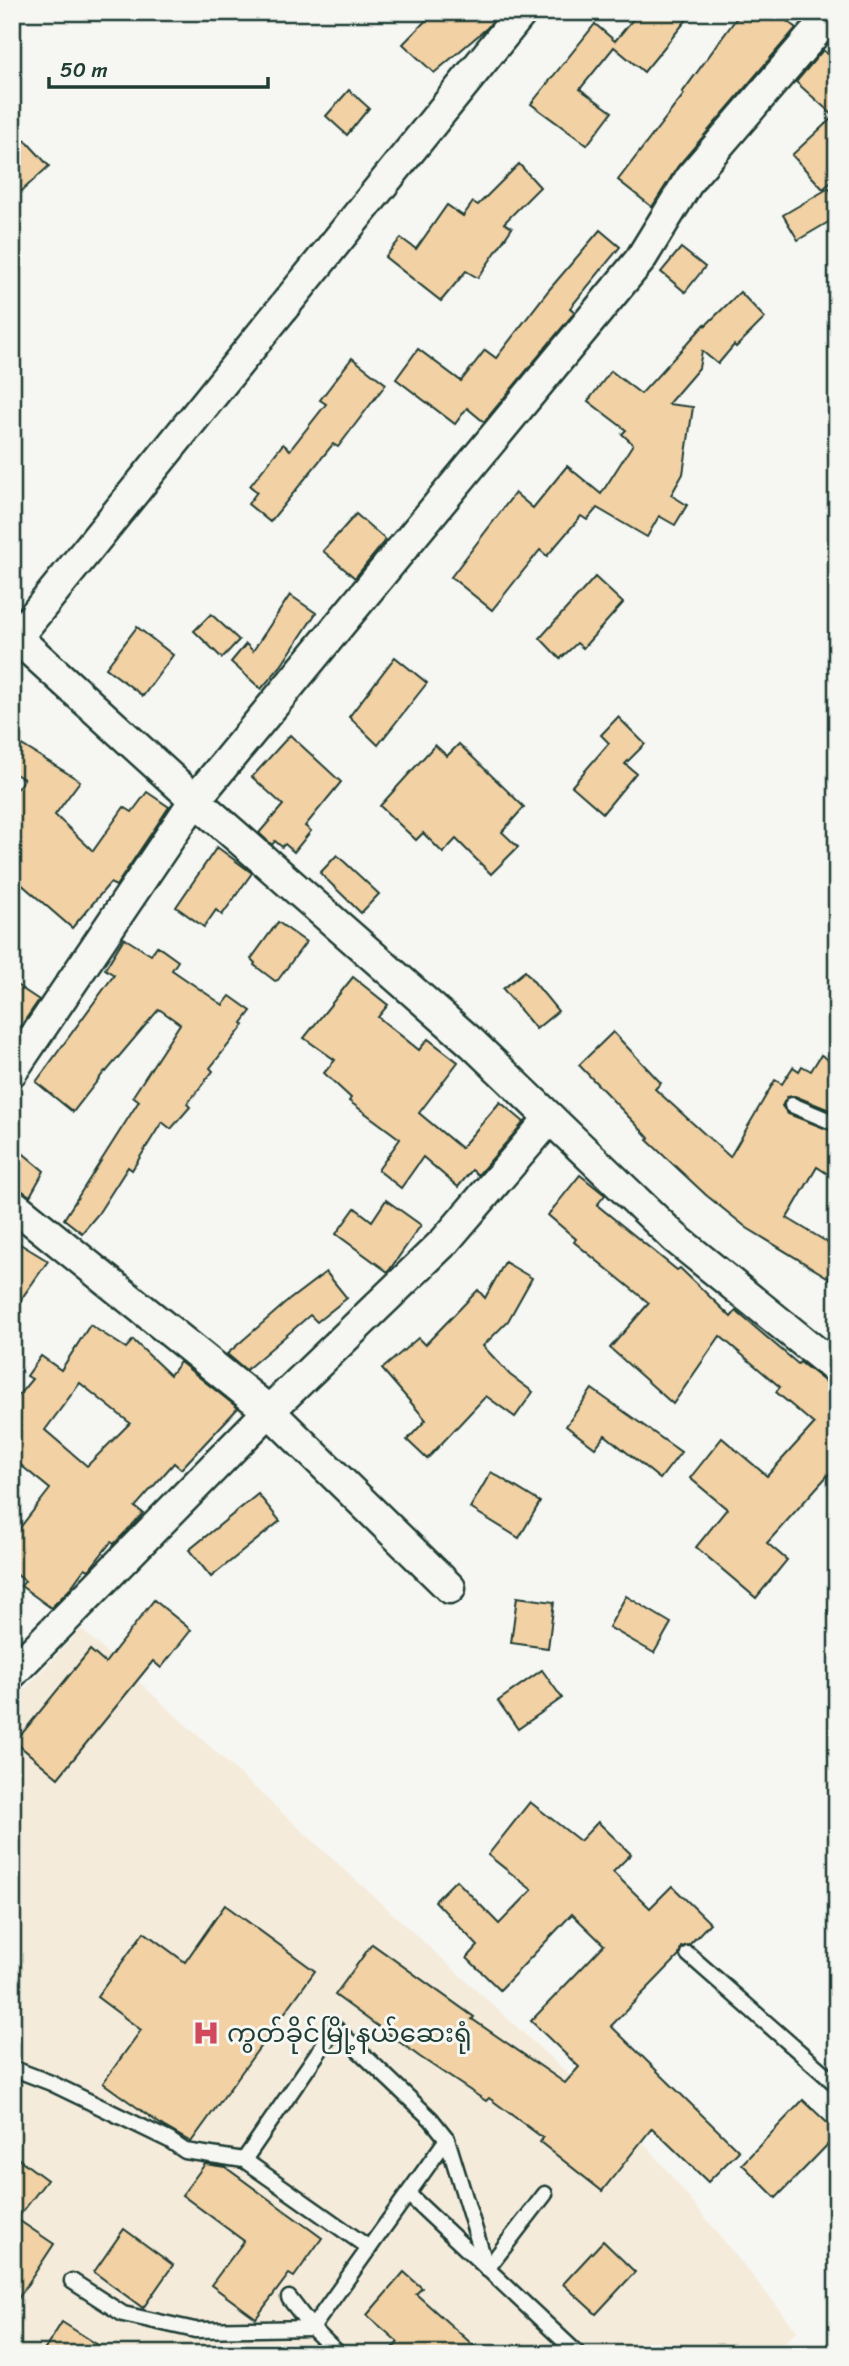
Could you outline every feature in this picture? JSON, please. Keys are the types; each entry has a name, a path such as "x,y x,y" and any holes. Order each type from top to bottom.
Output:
{"street":[{"path":"522,12 15,640 472,1043 675,1238 837,1369"},
{"path":"12,1071 195,800 640,260 691,177 832,12"},
{"path":"12,1673 269,1411 445,1241 550,1118"},
{"path":"12,1204 269,1411 450,1588"}],"lane":[{"path":"792,1105 837,1124"},
{"path":"688,1954 837,2085"},
{"path":"244,2160 335,2028 431,2119 447,2139 488,2269"},
{"path":"12,2068 51,2082 169,2140 185,2151 244,2160 369,2248"},
{"path":"312,2328 447,2139"},
{"path":"408,2194 578,2354"},
{"path":"488,2269 545,2194"},
{"path":"72,2281 123,2314 195,2330 312,2328"},
{"path":"289,2298 312,2328 340,2354"}],"shaded area":[{"path":"81,1629 647,2146 797,2331 772,2354 12,2354 12,1703"}],"building":[{"path":"434,12 499,12 487,28 434,73 403,44"},
{"path":"639,12 693,12 644,72 614,47 580,89 612,112 587,145 531,104 595,24 615,41"},
{"path":"741,12 775,12 796,28 678,166 652,207 618,180 684,94 682,93"},
{"path":"823,50 837,62 837,177 823,189 792,155 834,116 796,82"},
{"path":"349,90 369,108 347,135 326,116"},
{"path":"25,140 49,166 12,200 12,152"},
{"path":"519,164 540,187 504,223 512,228 478,278 466,271 441,301 385,257 401,238 416,249 447,205 463,216 473,202 478,205"},
{"path":"829,188 837,202 837,217 798,240 783,215"},
{"path":"600,230 620,247 570,308 575,312 484,422 467,408 455,424 396,379 418,349 461,381 485,350 496,358"},
{"path":"681,248 705,267 685,292 661,272"},
{"path":"740,292 765,318 736,347 734,345 718,364 702,351 699,368 668,404 693,407 683,474 671,495 687,505 675,525 659,516 647,537 597,508 587,520 581,516 547,556 540,550 492,610 451,577 515,493 533,508 567,466 601,494 633,444 622,434 626,430 588,401 611,371 641,394 706,323 705,326"},
{"path":"352,358 386,384 338,447 333,444 270,522 248,504 257,492 250,486 283,444 290,450 326,404 320,400"},
{"path":"356,514 386,540 355,578 323,551"},
{"path":"595,577 623,603 583,648 577,643 560,659 540,638"},
{"path":"290,595 316,613 281,666 261,689 231,662 246,644 253,651"},
{"path":"211,614 239,640 222,658 194,631"},
{"path":"137,627 173,655 143,696 106,668"},
{"path":"395,657 427,683 378,745 349,717"},
{"path":"618,717 645,744 625,764 636,773 603,813 572,786 609,743 601,735"},
{"path":"290,735 341,782 305,826 311,831 294,852 285,844 282,847 275,841 272,845 259,833 283,805 252,777"},
{"path":"12,739 80,781 55,815 93,851 124,807 132,812 147,792 169,807 116,886 110,883 72,928 12,876 12,796 24,779 12,772"},
{"path":"459,744 524,807 502,832 518,847 491,874 456,839 443,853 423,833 416,840 380,806 435,745 447,756"},
{"path":"217,847 252,873 222,915 216,910 204,927 176,907"},
{"path":"337,855 379,894 361,913 320,873"},
{"path":"278,922 306,942 275,981 254,965 251,959"},
{"path":"124,938 151,955 157,946 178,961 172,970 223,1005 230,996 251,1011 242,1023 244,1025 210,1068 213,1071 187,1104 190,1107 171,1129 162,1122 132,1170 128,1167 98,1214 82,1233 64,1219 139,1101 133,1096 180,1024 159,1009 73,1112 36,1082 114,975 105,969"},
{"path":"525,971 558,1011 536,1029 503,989"},
{"path":"353,977 388,1005 378,1017 419,1050 428,1039 458,1062 419,1113 461,1148 500,1102 524,1122 478,1175 472,1170 458,1187 423,1157 401,1188 378,1170 400,1139 349,1101 351,1098 324,1073 335,1060 304,1038"},
{"path":"12,982 39,1000 12,1039"},
{"path":"613,1032 661,1083 655,1089 730,1157 775,1080 782,1084 793,1067 799,1071 802,1066 811,1071 821,1055 837,1065 837,1113 795,1096 787,1097 782,1106 788,1114 837,1133 837,1180 817,1167 787,1218 837,1248 837,1283 747,1228 706,1195 647,1140 649,1138 579,1065"},
{"path":"12,1144 44,1171 30,1196 12,1184"},
{"path":"580,1175 605,1195 597,1205 677,1270 680,1268 731,1317 736,1311 798,1364 800,1362 837,1391 837,1465 767,1543 787,1560 756,1598 696,1547 727,1509 690,1478 722,1438 767,1476 814,1424 776,1392 780,1387 720,1336 673,1404 610,1348 649,1303 574,1242 576,1239 548,1215"},
{"path":"386,1200 421,1225 388,1272 336,1234 355,1208 372,1221"},
{"path":"12,1239 48,1261 12,1312"},
{"path":"505,1262 532,1278 508,1321 483,1346 510,1375 533,1392 515,1417 486,1396 427,1459 407,1440 426,1420 382,1369 418,1338 425,1345 478,1290 485,1298"},
{"path":"326,1272 347,1298 317,1322 310,1315 246,1370 227,1354 289,1300"},
{"path":"90,1325 126,1348 133,1340 170,1375 180,1362 238,1408 181,1469 174,1463 135,1507 143,1513 114,1544 111,1542 89,1570 85,1568 51,1608 21,1586 25,1581 12,1571 12,1538 50,1489 12,1458 12,1403 32,1379 27,1376 41,1356 61,1370","holes":["80,1383 130,1423 87,1466 45,1430"]},
{"path":"592,1389 681,1452 660,1479 605,1435 595,1448 566,1426"},
{"path":"491,1472 540,1502 519,1538 470,1508"},
{"path":"258,1494 280,1521 211,1577 189,1550"},
{"path":"626,1596 671,1623 654,1653 609,1627"},
{"path":"517,1597 554,1602 548,1648 511,1643"},
{"path":"154,1600 191,1630 161,1668 153,1661 58,1778 15,1742 90,1650 105,1663"},
{"path":"542,1670 562,1698 518,1729 498,1701"},
{"path":"530,1802 580,1841 598,1822 631,1854 613,1872 650,1908 672,1886 710,1923 689,1945 681,1947 679,1956 611,2026 739,2151 708,2182 652,2128 602,2191 540,2142 543,2138 489,2098 486,2101 420,2057 335,1995 372,1944 474,2017 472,2019 565,2083 579,2067 531,2021 604,1945 572,1914 500,1990 467,1958 478,1946 435,1901 456,1880 499,1924 532,1890 488,1855"},
{"path":"225,1905 315,1971 191,2142 163,2126 103,2083 141,2030 97,1997 144,1932 185,1962"},
{"path":"803,2100 837,2135 776,2198 742,2164"},
{"path":"12,2154 47,2180 17,2219 54,2244 12,2308"},
{"path":"205,2164 225,2167 322,2238 294,2277 289,2274 256,2318 211,2285 244,2241 182,2195"},
{"path":"124,2229 173,2265 143,2308 94,2272"},
{"path":"603,2241 635,2272 596,2314 563,2284"},
{"path":"404,2272 422,2288 416,2294 483,2354 388,2354 398,2342 367,2315"},
{"path":"62,2322 112,2354 42,2354"}],"place":[{"name":"ကွတ်ခိုင်မြို့နယ်ဆေးရုံ","path":"206,2033"}]}
